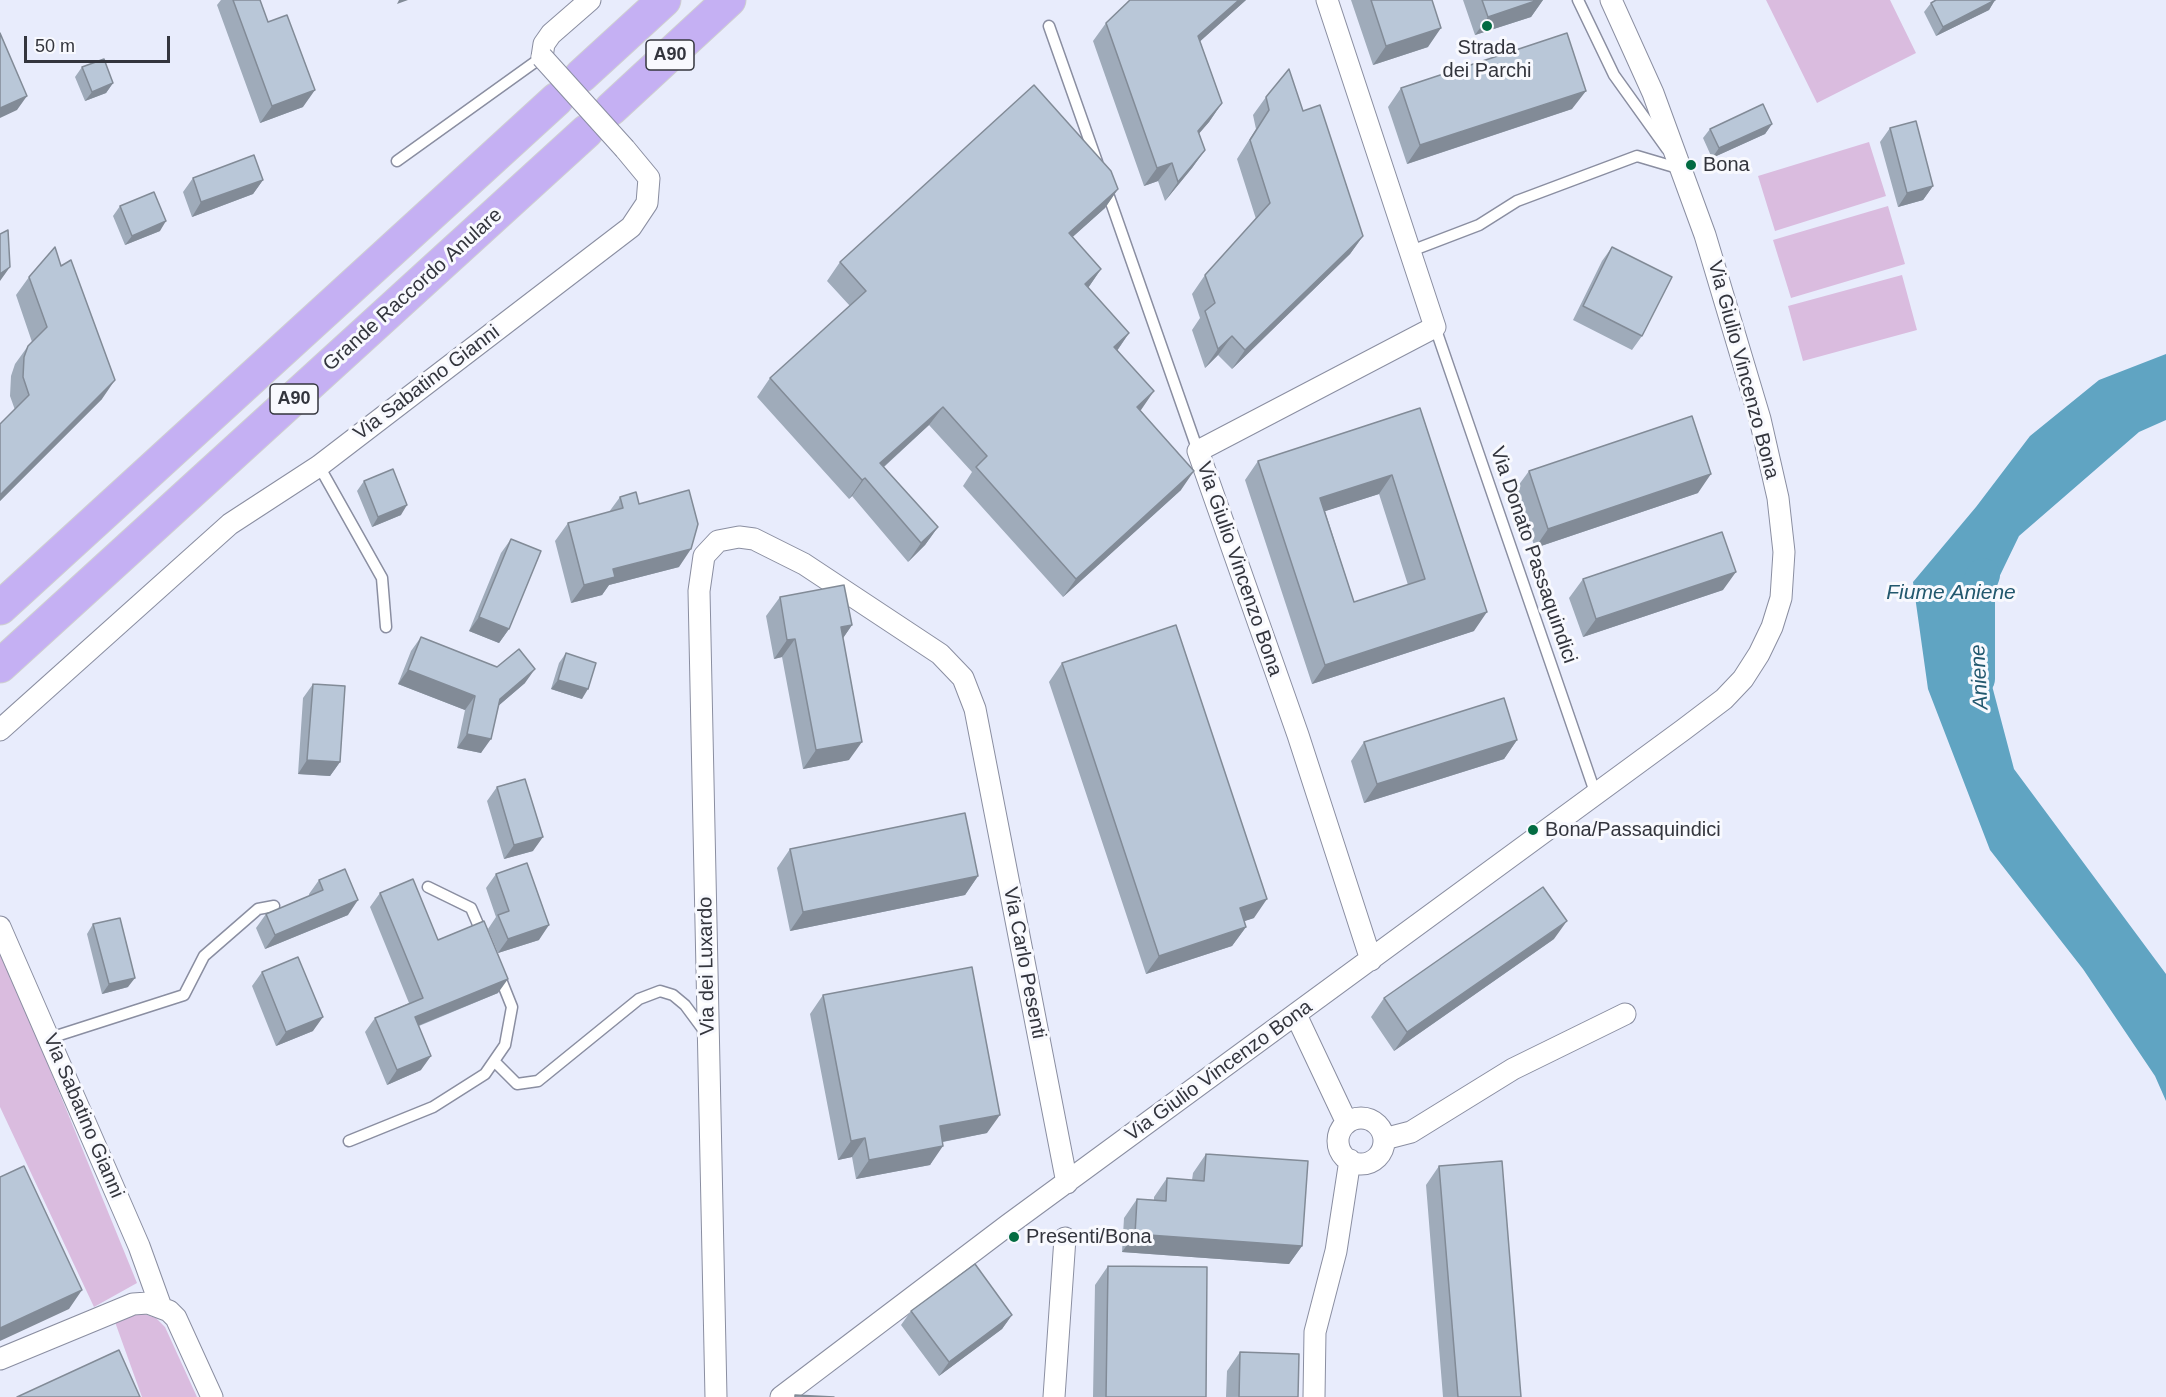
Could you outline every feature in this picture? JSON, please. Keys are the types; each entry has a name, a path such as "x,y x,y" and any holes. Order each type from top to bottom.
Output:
{"highway":[{"name":"A90","path":"581,76 664,0"},
{"name":"A90","path":"611,109 729,0"},
{"name":"A90","path":"0,608 557,99"},
{"name":"Grande Raccordo Anulare","path":"0,666 587,131"},
{"path":"0,597 48,565"}],"street":[{"path":"542,57 544,44 551,34 590,0"},
{"path":"1327,0 1435,327"},
{"name":"Via Giulio Vincenzo Bona","path":"1067,1183 1597,795 1724,699 1737,686 1759,654 1772,627 1781,598 1784,575 1782,527 1760,419 1705,235 1682,169 1653,93 1611,0"},
{"name":"Via Sabatino Gianni","path":"0,730 230,524 319,465 631,227 647,203 649,178 542,57"},
{"name":"Via Giulio Vincenzo Bona","path":"1371,960 1298,735 1198,451 1435,327"},
{"name":"Via Carlo Pesenti","path":"718,541 739,537 754,539 804,564 940,654 963,678 975,709 1067,1183"},
{"name":"Via dei Luxardo","path":"716,1397 699,591 704,556 718,541"},
{"name":"Via Sabatino Gianni","path":"0,927 140,1246 161,1307"},
{"path":"1384,1139 1411,1132 1513,1069 1625,1014"},
{"path":"1296,1015 1347,1123"},
{"path":"1360,1118 1374,1121 1379,1126 1384,1139 1381,1153 1370,1162 1356,1163 1340,1149 1342,1128 1347,1123 1360,1118"},
{"path":"1314,1397 1315,1332 1336,1251 1350,1160"},
{"path":"781,1397 1067,1183"},
{"path":"1054,1397 1065,1238"},
{"path":"0,1359 133,1304 161,1307 176,1318 212,1397"}],"lane":[{"path":"1578,0 1614,75 1682,169"},
{"path":"1049,27 1198,451"},
{"path":"398,161 542,57"},
{"path":"1411,251 1479,225 1517,201 1636,156 1682,169"},
{"name":"Via Donato Passaquindici","path":"1435,327 1597,795"},
{"path":"319,465 382,578 386,627"},
{"path":"428,887 471,908 489,952"},
{"path":"50,1038 184,995 204,956 258,909 274,906"},
{"path":"349,1141 433,1107 485,1074 506,1045 512,1007 494,963"},
{"path":"494,1061 517,1084 538,1081 639,999 660,991 673,995 685,1005 709,1038"}],"shaded area":[{"path":"1766,0 1890,0 1916,53 1817,103"},
{"path":"1869,142 1886,196 1775,231 1758,176"},
{"path":"1888,206 1905,264 1791,298 1773,240"},
{"path":"1902,275 1917,330 1803,361 1788,306"},
{"path":"0,947 137,1283 94,1307 0,1107"},
{"path":"141,1313 156,1318 165,1327 197,1397 142,1397 115,1322"}],"water":[{"name":"Fiume Aniene","path":"2166,354 2166,420 2139,432 2019,536 1976,625 2014,769 2166,974 2166,1101 2155,1076 2083,969 1990,850 1928,689 1913,582 1976,507 2030,436 2099,380"}],"building":[{"path":"233,0 260,0 268,22 287,15 315,90 272,106"},
{"path":"1130,0 1239,0 1198,36 1222,103 1198,131 1205,150 1178,182 1172,163 1157,168 1106,23"},
{"path":"1371,0 1432,0 1441,28 1386,46"},
{"path":"1482,0 1538,0 1488,17"},
{"path":"1936,0 1995,0 1943,27 1931,3"},
{"path":"0,33 27,96 0,108"},
{"path":"1567,33 1586,91 1420,145 1401,88"},
{"path":"104,59 113,83 92,92 82,67"},
{"path":"1289,69 1303,111 1320,105 1363,236 1245,350 1232,336 1218,349 1205,311 1215,303 1205,275 1270,203 1250,140 1269,110 1266,97"},
{"path":"1034,85 1111,171 1118,189 1069,233 1101,269 1085,284 1129,333 1114,347 1154,391 1137,407 1194,471 1076,579 976,467 987,456 943,407 880,463 938,527 921,543 865,478 862,480 770,378 866,291 840,262"},
{"path":"1763,104 1772,124 1719,148 1710,129"},
{"path":"1916,121 1933,186 1907,193 1890,128"},
{"path":"254,155 263,180 201,202 193,178"},
{"path":"154,192 166,221 132,236 120,206"},
{"path":"8,230 10,267 0,274 0,234"},
{"path":"55,247 61,266 71,260 115,380 0,495 0,424 29,395 23,377 24,357 28,346 47,327 29,277"},
{"path":"1612,247 1672,277 1642,336 1583,306"},
{"path":"1420,408 1487,612 1325,665 1258,461","holes":["1392,475 1425,579 1354,602 1320,498"]},
{"path":"1692,416 1711,474 1548,529 1529,471"},
{"path":"393,469 407,505 378,517 364,481"},
{"path":"689,490 698,524 691,549 613,569 615,577 584,585 568,523 623,508 620,497 636,492 639,504"},
{"path":"1722,532 1736,572 1596,619 1583,579"},
{"path":"511,539 541,551 509,629 479,617"},
{"path":"844,585 852,625 841,627 862,742 816,750 795,639 787,640 780,597"},
{"path":"1176,625 1267,899 1240,908 1246,927 1159,956 1062,663"},
{"path":"421,637 497,667 519,649 535,669 500,699 491,739 467,734 475,696 408,670"},
{"path":"566,653 596,663 588,689 558,680"},
{"path":"313,684 345,686 340,762 307,760"},
{"path":"1504,698 1517,740 1377,784 1364,742"},
{"path":"525,779 543,837 514,845 497,787"},
{"path":"965,813 978,876 803,912 790,849"},
{"path":"527,863 549,925 508,939 498,915 509,911 496,874"},
{"path":"345,869 358,900 275,935 266,914 323,890 319,880"},
{"path":"413,879 438,940 484,921 508,979 415,1017 431,1056 397,1070 375,1018 423,998 380,893"},
{"path":"1543,887 1567,921 1407,1032 1384,998"},
{"path":"120,918 135,978 109,984 93,924"},
{"path":"298,957 323,1017 286,1032 262,972"},
{"path":"972,967 1000,1115 940,1126 943,1146 869,1160 865,1138 851,1141 823,995"},
{"path":"1206,1154 1308,1161 1302,1246 1135,1234 1137,1199 1166,1201 1167,1178 1204,1181"},
{"path":"1502,1161 1521,1397 1458,1397 1439,1166"},
{"path":"24,1166 82,1290 0,1328 0,1177"},
{"path":"975,1264 1012,1315 949,1362 911,1311"},
{"path":"1108,1266 1207,1267 1206,1397 1106,1397"},
{"path":"119,1350 140,1397 17,1397"},
{"path":"1240,1352 1299,1354 1298,1397 1239,1397"},
{"path":"795,1395 834,1397 795,1397"}],"waterway":[{"name":"Aniene","path":"1978,679 1978,588 1983,575"}],"place":[{"name":"Strada dei Parchi","path":"1487,26"},
{"name":"Bona","path":"1691,165"},
{"name":"Bona/Passaquindici","path":"1533,830"},
{"name":"Presenti/Bona","path":"1014,1237"}]}
